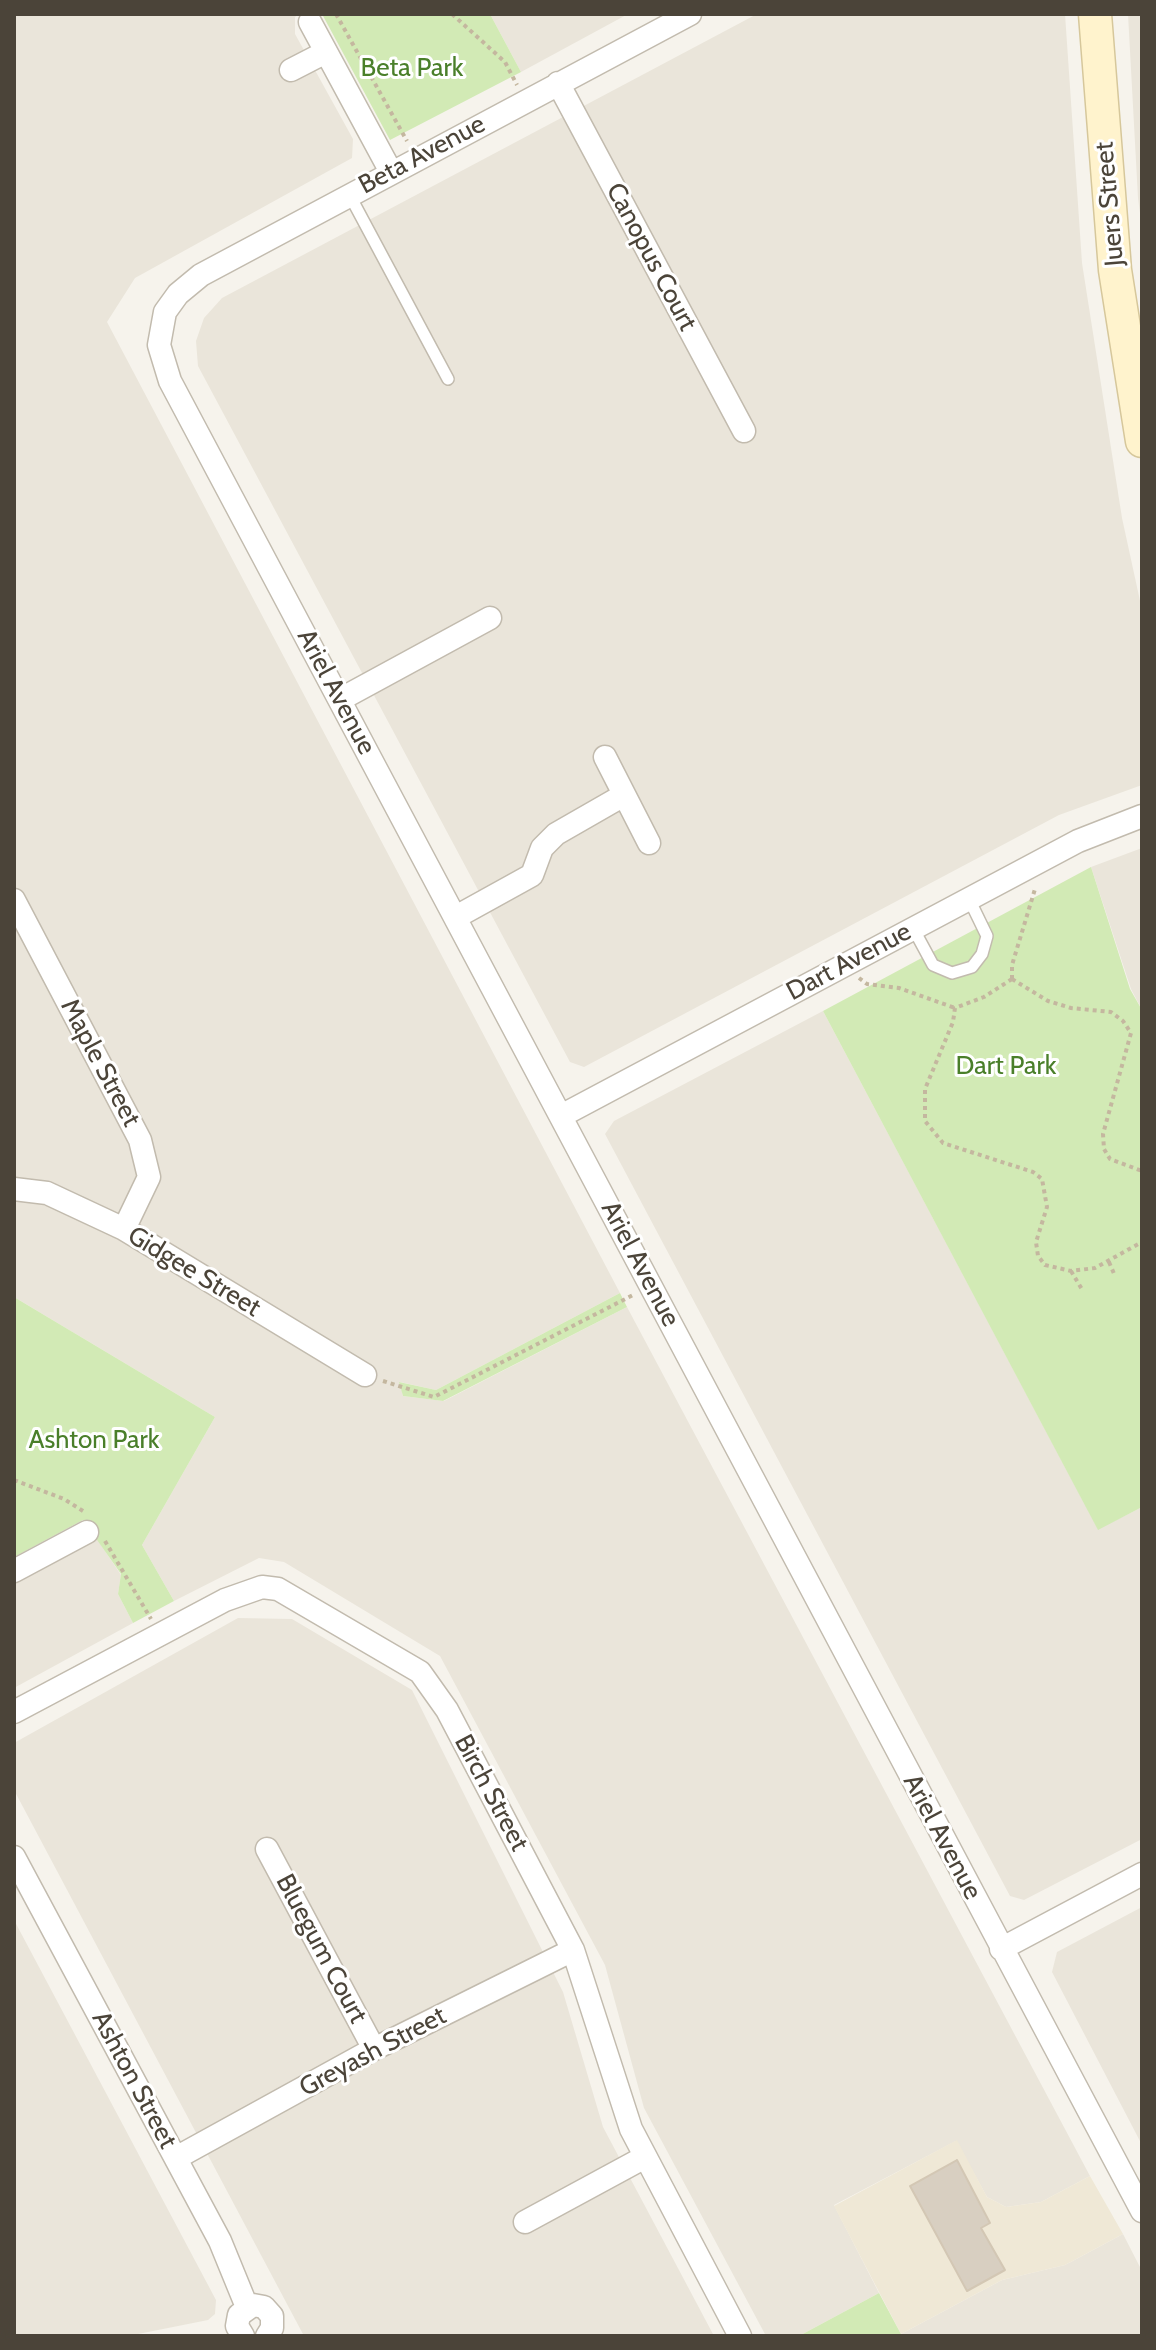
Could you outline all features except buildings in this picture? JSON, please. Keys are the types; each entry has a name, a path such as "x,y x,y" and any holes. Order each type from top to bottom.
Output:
{"street":[{"name":"Beta Avenue","path":"165,312 178,294 201,275 690,14"},
{"name":"Juers Street","path":"1095,14 1109,208 1133,335 1142,441"},
{"path":"310,22 391,172"},
{"path":"291,70 326,52"},
{"name":"Canopus Court","path":"558,83 744,431"},
{"name":"Ariel Avenue","path":"165,312 159,345 170,381 1142,2211"},
{"path":"341,699 490,618"},
{"path":"605,757 649,843"},
{"path":"456,917 532,875 542,848 556,834 624,795"},
{"name":"Dart Avenue","path":"561,1116 968,898 1043,860 1142,816"},
{"name":"Maple Street","path":"16,907 140,1140 149,1177 124,1229"},
{"name":"Gidgee Street","path":"14,1189 47,1193 124,1229 365,1375"},
{"path":"14,1571 87,1532"},
{"name":"Birch Street","path":"14,1712 251,1589 278,1589 402,1658 429,1681 573,1950 619,2099 645,2157 740,2336"},
{"name":"Bluegum Court","path":"267,1849 374,2049"},
{"name":"Ashton Street","path":"14,1857 220,2241 247,2307"},
{"path":"1001,1949 1142,1874"},
{"name":"Greyash Street","path":"176,2158 374,2049 573,1950"},
{"path":"525,2222 645,2157"},
{"path":"237,2335 239,2315 247,2307 259,2305 269,2311 273,2323 267,2336"}],"lane":[{"path":"349,194 448,379"},
{"path":"913,928 933,965 952,973 972,967 982,954 987,936 968,898"}],"path":[{"path":"336,14 417,157"},
{"path":"452,14 505,62 525,101"},
{"path":"1012,979 1012,965 1043,860"},
{"path":"848,962 867,984 899,988 955,1008 984,997 1012,979"},
{"path":"1012,979 1048,1001 1071,1008 1111,1012 1123,1021 1131,1033 1103,1134 1104,1149 1110,1159 1142,1171"},
{"path":"955,1008 953,1022 925,1089 925,1121 943,1143 1033,1172 1042,1179 1047,1207 1036,1242 1038,1256 1045,1265 1071,1271 1109,1262 1142,1242"},
{"path":"1109,1262 1115,1276"},
{"path":"1071,1271 1083,1291"},
{"path":"365,1375 434,1397 651,1286"}],"shaded area":[{"path":"14,14 299,14 295,17 295,34 353,139 352,158 135,278 107,322 620,1293 436,1390 400,1382 403,1396 444,1401 627,1307 1090,2176 1041,2202 1006,2207 987,2197 956,2141 834,2205 879,2293 799,2336 766,2336 644,2108 605,1965 440,1656 284,1562 259,1558 174,1601 142,1545 215,1417 14,1297"},
{"path":"490,14 628,14 521,72"},
{"path":"757,14 1065,14 1082,263 1122,518 1142,610 1142,785 1059,815 584,1067 570,1062 198,366 196,341 204,318 222,298"},
{"path":"1128,14 1142,14 1142,228 1138,198"},
{"path":"1142,848 1142,1010 1131,989 1091,867"},
{"path":"823,1011 1098,1529 1142,1507 1142,1839 1024,1900 1010,1896 605,1134 614,1121"},
{"path":"97,1539 121,1575 118,1594 133,1623 14,1688 14,1584"},
{"path":"238,1618 292,1619 412,1690 563,1992 603,2127 714,2336 304,2336 14,1790 14,1743"},
{"path":"1142,1907 1142,2145 1052,1972 1057,1952"},
{"path":"14,1920 216,2300 215,2314 208,2320 128,2336 14,2336"},
{"path":"957,2140 987,2197 1006,2207 1041,2202 1090,2176 1123,2234 1065,2265 1002,2280 901,2334 834,2206"},
{"path":"1123,2234 1142,2271 1142,2336 901,2334 1002,2280 1065,2265"}],"green space":[{"name":"Beta Park","path":"322,14 490,14 521,72 390,140"},
{"name":"Dart Park","path":"1091,867 1130,989 1142,1010 1142,1507 1098,1530 823,1011"},
{"path":"620,1293 627,1307 443,1401 403,1396 399,1382 436,1390"},
{"name":"Ashton Park","path":"14,1297 215,1417 142,1545 174,1601 133,1623 118,1594 121,1574 83,1520 14,1557"},
{"path":"879,2293 902,2336 799,2336"}]}
